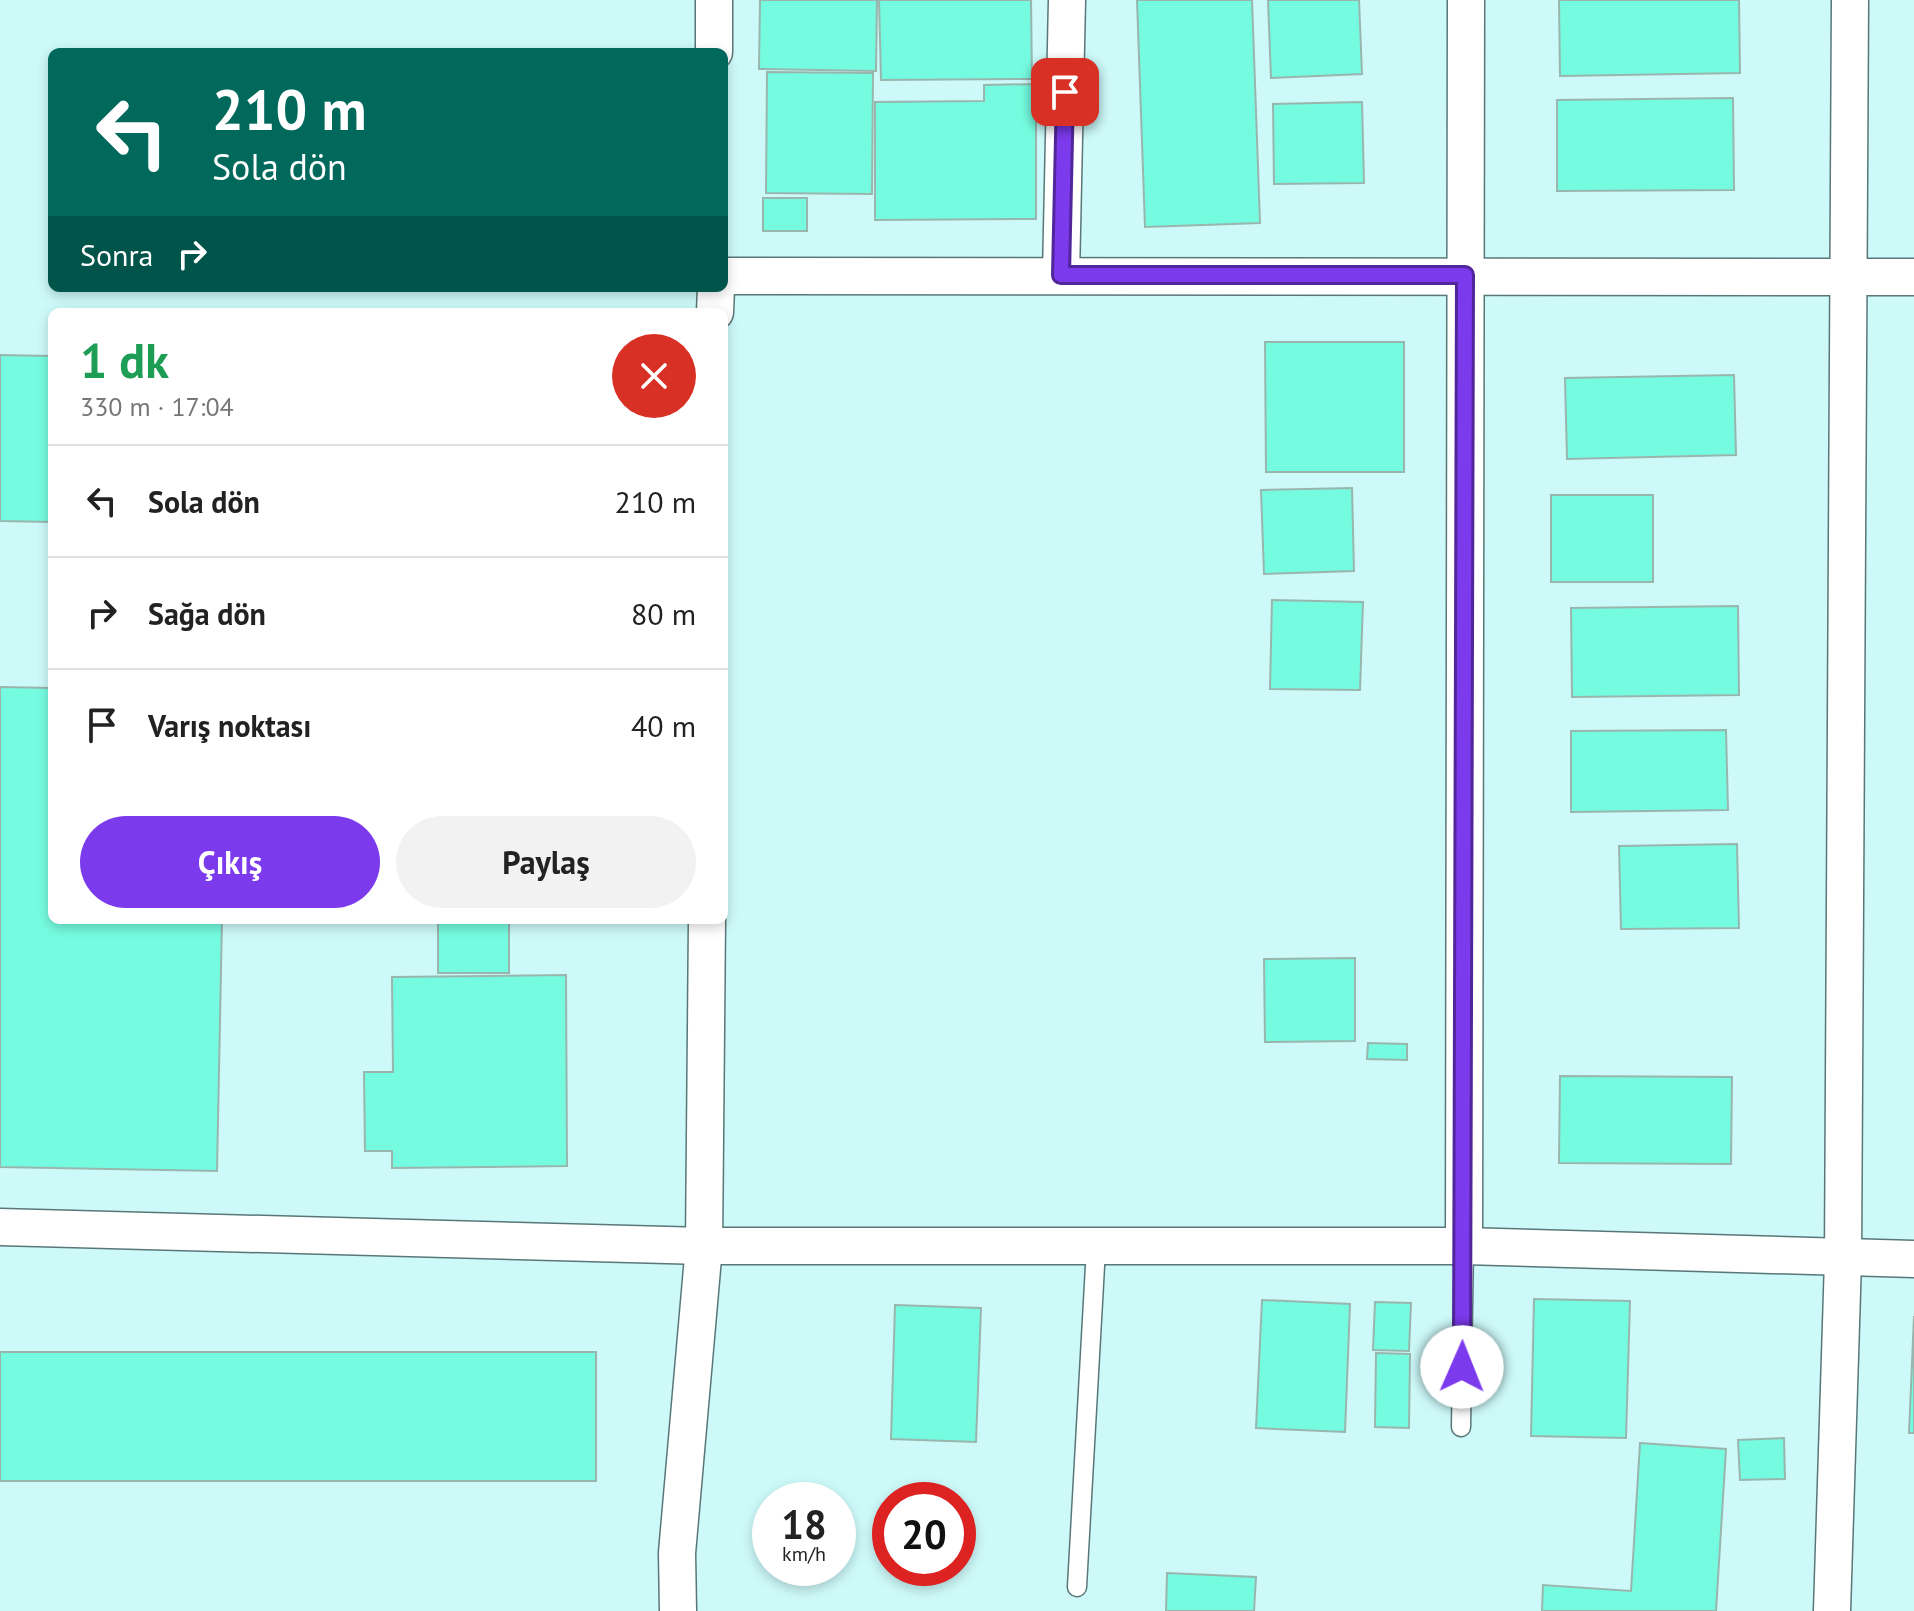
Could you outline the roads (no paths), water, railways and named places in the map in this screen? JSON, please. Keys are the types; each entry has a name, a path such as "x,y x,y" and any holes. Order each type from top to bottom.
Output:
{"street":[{"path":"714,0 714,48"},
{"path":"1061,275 1067,0"},
{"path":"1464,1246 1466,0"},
{"path":"1832,1611 1843,1260 1850,0"},
{"path":"728,276 1914,277"},
{"path":"678,1611 677,1553 704,1246 707,924"},
{"path":"0,1227 704,1246 1464,1246 1843,1260 1914,1259"}],"lane":[{"path":"1461,1427 1464,1246"},
{"path":"1077,1587 1096,1248"}]}
